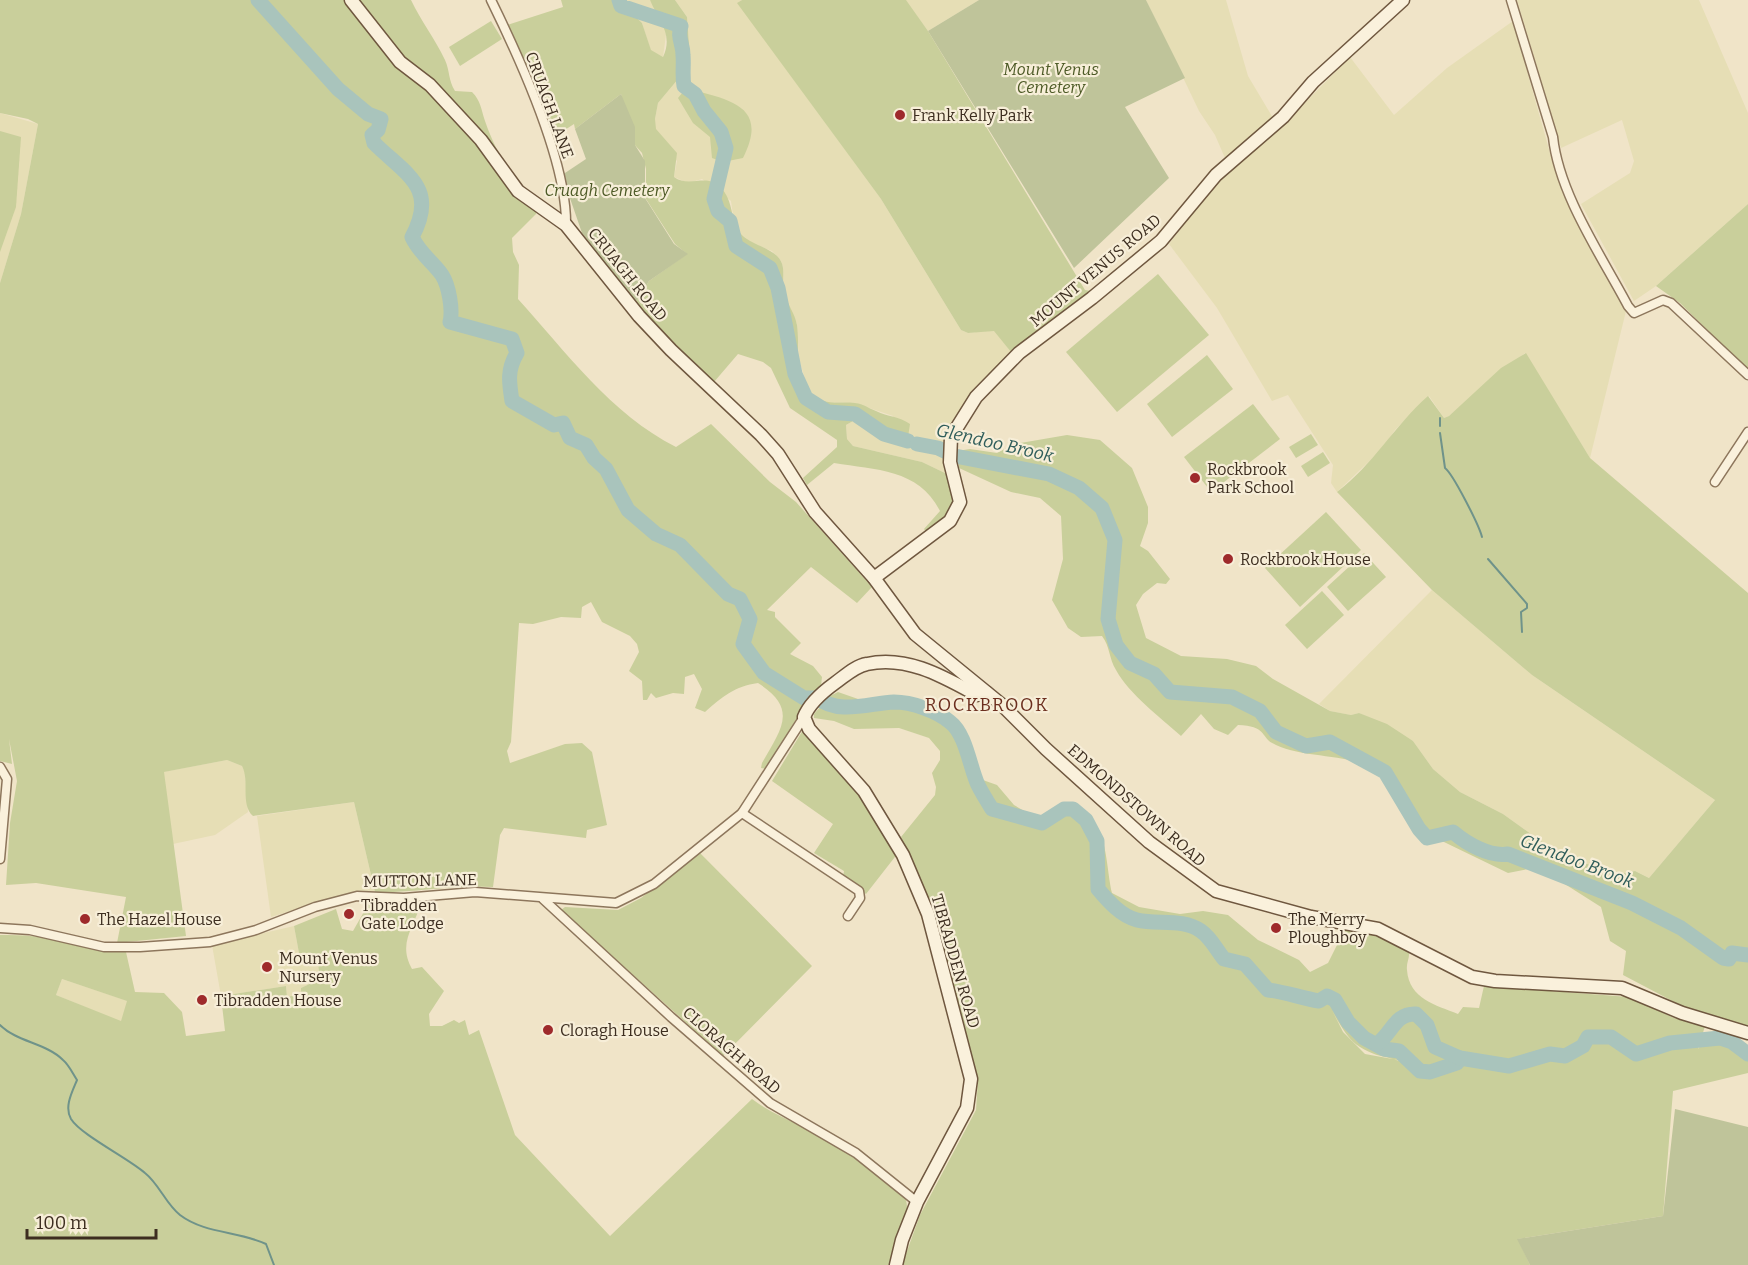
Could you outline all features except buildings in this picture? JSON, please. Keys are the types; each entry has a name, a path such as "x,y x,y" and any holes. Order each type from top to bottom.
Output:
{"main road":[{"name":"CRUAGH ROAD","path":"351,0 400,62 430,85 481,140 518,191 566,225 639,316 761,435 778,454 815,512 874,578"},
{"name":"MOUNT VENUS ROAD","path":"874,578 950,521 958,511 960,495 949,449 951,436 959,420 999,372 1019,353 1092,298 1161,241 1216,175 1283,117 1345,52 1403,0"},
{"name":"EDMONDSTOWN ROAD","path":"874,578 915,634 987,693 1149,842 1216,891 1311,917 1368,925 1385,931 1430,957 1472,977 1495,981 1622,988 1682,1013 1748,1033"},
{"path":"807,712 827,689 866,664 891,662 910,664 977,695 987,693"},
{"name":"TIBRADDEN ROAD","path":"807,712 809,729 864,790 903,854 928,914 971,1079 967,1108 917,1202 902,1240 896,1265"}],"street":[{"name":"CRUAGH LANE","path":"490,0 533,95 555,160 567,210 566,225"},
{"path":"1511,0 1553,137 1555,152 1571,196 1628,306 1634,313 1663,300 1671,303 1748,375"},
{"path":"1715,482 1748,432"},
{"name":"MUTTON LANE","path":"0,928 30,930 104,947 140,947 213,941 357,896 404,898 475,892 616,903 654,884 742,813 807,712"},
{"path":"0,767 5,772 6,787 0,859"},
{"path":"742,813 859,891 860,898 848,915"},
{"name":"CLORAGH ROAD","path":"543,899 671,1017 770,1103 856,1154 917,1202"}],"shaded area":[{"path":"624,0 650,0 664,23 666,35 663,57 651,51 642,23 628,9"},
{"path":"675,0 742,0 738,3 881,199 961,330 968,333 994,330 1011,352 970,396 948,427 943,456 947,474 922,462 853,446 847,439 846,425 853,421 902,439 893,416 854,403 821,402 808,390 799,359 797,324 784,294 781,261 772,251 753,244 741,234 734,222 731,201 702,179 688,183 674,177 677,161 655,129 655,119 658,103 684,72 690,58 687,17"},
{"path":"905,0 979,0 928,31"},
{"path":"1146,0 1226,0 1248,76 1273,118 1225,158 1215,135 1199,111"},
{"path":"1517,0 1699,0 1748,113 1748,204 1656,286 1634,301 1581,204 1630,173 1634,161 1622,120 1561,148"},
{"path":"1513,21 1550,153 1565,196 1626,311 1590,458 1525,353 1449,416 1444,418 1429,396 1395,430 1382,449 1337,492 1331,483 1333,465 1288,395 1272,401 1217,308 1169,244 1216,182 1293,115 1350,57 1394,115 1447,68"},
{"path":"0,113 38,124 21,214 0,283"},
{"path":"1432,590 1532,675 1715,800 1649,878 1635,871 1619,874 1584,863 1545,844 1503,814 1460,792 1433,769 1413,741 1359,713 1351,715 1330,711 1319,704"},
{"path":"227,760 242,766 245,772 248,812 215,835 173,844 163,772"},
{"path":"354,802 375,892 363,891 342,895 271,917 257,816"},
{"name":"Mount Venus Nursery","path":"294,926 299,953 317,955 321,979 301,988 302,994 287,997 286,986 221,996 212,945"},
{"path":"62,979 128,1001 121,1022 56,995"}],"green space":[{"path":"0,0 411,0 445,60 455,91 472,92 475,95 494,144 506,166 540,202 536,214 512,238 513,252 519,265 518,299 610,400 653,433 676,447 711,424 770,482 796,502 872,587 857,603 811,567 767,610 775,612 775,617 801,643 790,654 813,666 822,677 821,686 805,704 767,769 761,768 762,763 780,730 782,720 779,702 771,693 758,683 742,687 723,697 705,712 695,708 702,689 694,674 685,677 684,694 673,693 656,698 651,693 647,700 643,700 642,681 629,671 639,652 637,644 630,636 602,622 591,602 582,607 581,618 561,617 533,624 519,623 511,742 507,751 510,763 565,744 582,743 592,752 607,825 587,830 586,838 504,828 500,835 493,887 375,892 354,802 253,816 247,805 242,766 227,760 164,772 186,936 117,943 126,897 36,883 6,885 10,823 17,781 9,739 12,764 0,761 0,283 21,214 38,124 28,119 0,113"},
{"path":"561,0 624,0 628,9 642,23 651,50 663,57 666,49 666,34 650,0 675,0 687,17 690,58 684,72 658,103 655,119 656,129 677,153 674,177 686,181 715,183 728,198 735,224 742,235 772,252 781,262 784,292 797,325 799,368 809,391 825,401 861,404 910,424 908,437 902,439 853,421 846,425 847,439 853,446 922,462 947,474 953,502 949,514 928,534 924,529 940,511 931,497 908,479 880,470 834,463 807,485 803,478 837,447 837,440 790,408 771,368 763,362 738,354 714,382 672,345 635,303 649,281 687,254 675,244 646,199 646,169 642,153 634,144 621,94 575,129 574,124 551,139 530,76 507,25 563,7"},
{"name":"Frank Kelly Park","path":"742,0 906,0 928,31 1085,290 1091,291 1055,321 1011,352 994,331 968,333 961,330 881,199 737,3"},
{"name":"Mount Venus Cemetery","path":"979,0 1146,0 1185,78 1125,107 1169,178 1074,268 928,31"},
{"path":"491,21 502,39 460,66 449,47"},
{"path":"692,90 732,102 749,117 750,141 743,158 723,162 712,158 710,137 693,123 678,98 683,92"},
{"name":"Cruagh Cemetery","path":"621,94 635,127 635,145 645,161 645,198 674,244 688,254 649,281 635,303 582,233 562,175 586,159 575,129"},
{"path":"0,131 21,137 16,207 0,252"},
{"path":"1748,204 1748,370 1680,303 1656,286"},
{"path":"1158,274 1209,335 1117,412 1066,352"},
{"path":"1526,353 1590,458 1748,593 1748,1030 1699,1015 1623,975 1626,951 1610,941 1601,907 1538,867 1508,873 1444,842 1417,836 1390,790 1370,768 1351,760 1287,749 1271,742 1259,730 1248,726 1238,725 1228,735 1214,729 1201,714 1181,736 1129,688 1114,666 1102,636 1081,637 1068,628 1052,600 1063,559 1061,516 1040,498 1011,492 959,468 957,451 970,449 997,453 1014,444 1067,435 1100,440 1132,468 1148,507 1148,523 1140,546 1148,551 1170,579 1166,584 1157,583 1143,594 1136,605 1146,638 1181,656 1227,659 1256,666 1273,679 1330,711 1351,715 1359,713 1387,724 1413,741 1433,769 1460,792 1503,814 1545,844 1584,863 1619,874 1635,871 1649,878 1715,800 1532,675 1432,590 1337,492 1362,470 1405,419 1428,396 1444,418 1449,416 1501,368"},
{"path":"1207,355 1233,389 1172,437 1147,404"},
{"path":"1253,404 1280,439 1211,492 1184,457"},
{"path":"1311,434 1318,445 1296,458 1289,447"},
{"path":"1323,452 1330,463 1308,477 1301,466"},
{"path":"1326,512 1361,550 1300,607 1265,568"},
{"path":"1364,553 1386,577 1348,611 1327,587"},
{"path":"1322,591 1344,615 1307,649 1285,625"},
{"path":"838,692 881,707 917,704 943,713 965,731 971,745 972,763 980,779 997,785 1014,805 1041,821 1067,805 1081,811 1091,819 1103,840 1112,893 1139,907 1180,914 1203,911 1228,915 1258,940 1299,960 1310,972 1328,963 1345,929 1375,933 1409,951 1407,967 1409,980 1418,994 1433,1004 1458,1014 1463,1007 1479,1008 1484,986 1629,997 1674,1018 1705,1026 1698,1049 1701,1045 1709,1044 1730,1048 1748,1057 1748,1073 1673,1091 1663,1216 1518,1239 1530,1265 902,1265 920,1215 976,1110 978,1080 928,898 901,837 935,795 936,787 932,773 940,760 940,751 929,738 899,728 854,729 834,721 814,718 814,714 830,696","holes":["1332,1010 1351,1040 1343,1032","1355,1044 1368,1052 1393,1059 1365,1054"]},
{"path":"803,730 852,783 898,853 866,894 843,877 844,871 814,853 833,824 772,781"},
{"path":"699,852 812,966 723,1056 561,910 565,907 618,910 641,898"},
{"path":"421,902 409,935 406,951 412,969 422,967 444,991 429,1014 430,1026 442,1026 454,1020 459,1023 465,1020 469,1035 479,1030 515,1135 610,1236 752,1099 843,1151 904,1195 907,1203 906,1220 891,1265 0,1265 0,935 50,938 126,952 135,992 164,993 182,1012 186,1036 225,1031 221,996 286,986 287,997 301,994 301,988 320,979 317,955 299,953 294,926 336,909 342,929 353,931 369,903","holes":["62,979 127,1001 121,1021 56,995"]},
{"path":"1675,1109 1748,1127 1748,1265 1530,1265 1517,1239 1663,1216"}],"waterway":[{"path":"258,0 338,89 368,114 381,119 378,130 372,135 374,143 407,173 420,193 422,206 412,237 442,275 451,305 450,322 512,339 517,353 510,376 512,401 554,425 563,423 570,438 586,445 594,458 606,469 628,510 656,534 680,545 728,594 740,599 750,619 743,644 764,673 804,698 818,698 835,706 855,707 901,702 938,714 950,722 960,735 978,785 992,809 1042,823 1064,809 1073,809 1086,820 1097,841 1098,889 1120,912 1137,920 1178,923 1194,927 1208,937 1224,959 1245,964 1268,990 1319,1001 1327,996 1335,1000 1348,1022 1364,1038 1384,1049 1399,1051 1420,1071 1430,1072 1457,1063 1460,1058"},
{"name":"Glendoo Brook","path":"619,0 621,6 681,26 684,86 695,94 704,111 721,132 726,148 714,199 718,211 730,221 736,246 770,268 778,288 795,374 806,398 828,412 855,414 884,434 908,441"},
{"path":"1440,418 1440,426"},
{"path":"1440,433 1445,468 1465,500 1482,537"},
{"name":"Glendoo Brook","path":"917,444 938,448 955,456 1049,474 1079,488 1102,508 1115,540 1108,619 1116,645 1130,663 1154,674 1170,692 1232,697 1260,711 1276,732 1306,746 1330,742 1385,772 1419,829 1427,838 1453,832 1479,849 1494,854 1508,854 1632,903 1681,928 1723,958 1729,959 1732,953 1748,955"},
{"path":"1488,559 1527,604 1527,608 1521,612 1522,632"},
{"path":"1377,1044 1398,1020 1416,1014 1427,1025 1435,1047 1460,1058 1509,1066 1550,1054 1565,1056 1583,1046 1588,1037 1611,1037 1636,1054 1670,1043 1720,1038 1732,1042 1748,1054"},
{"path":"0,1025 7,1031 56,1054 67,1064 77,1080 68,1110 76,1125 145,1173 180,1215 200,1226 266,1244 274,1265"}],"place":[{"name":"Frank Kelly Park","path":"900,115"},
{"name":"Rockbrook Park School","path":"1195,478"},
{"name":"Rockbrook House","path":"1228,559"},
{"name":"Tibradden Gate Lodge","path":"349,914"},
{"name":"The Hazel House","path":"85,919"},
{"name":"The Merry Ploughboy","path":"1276,928"},
{"name":"Mount Venus Nursery","path":"267,967"},
{"name":"Tibradden House","path":"202,1000"},
{"name":"Cloragh House","path":"548,1030"}],"district":[{"name":"ROCKBROOK","path":"987,705"}]}
